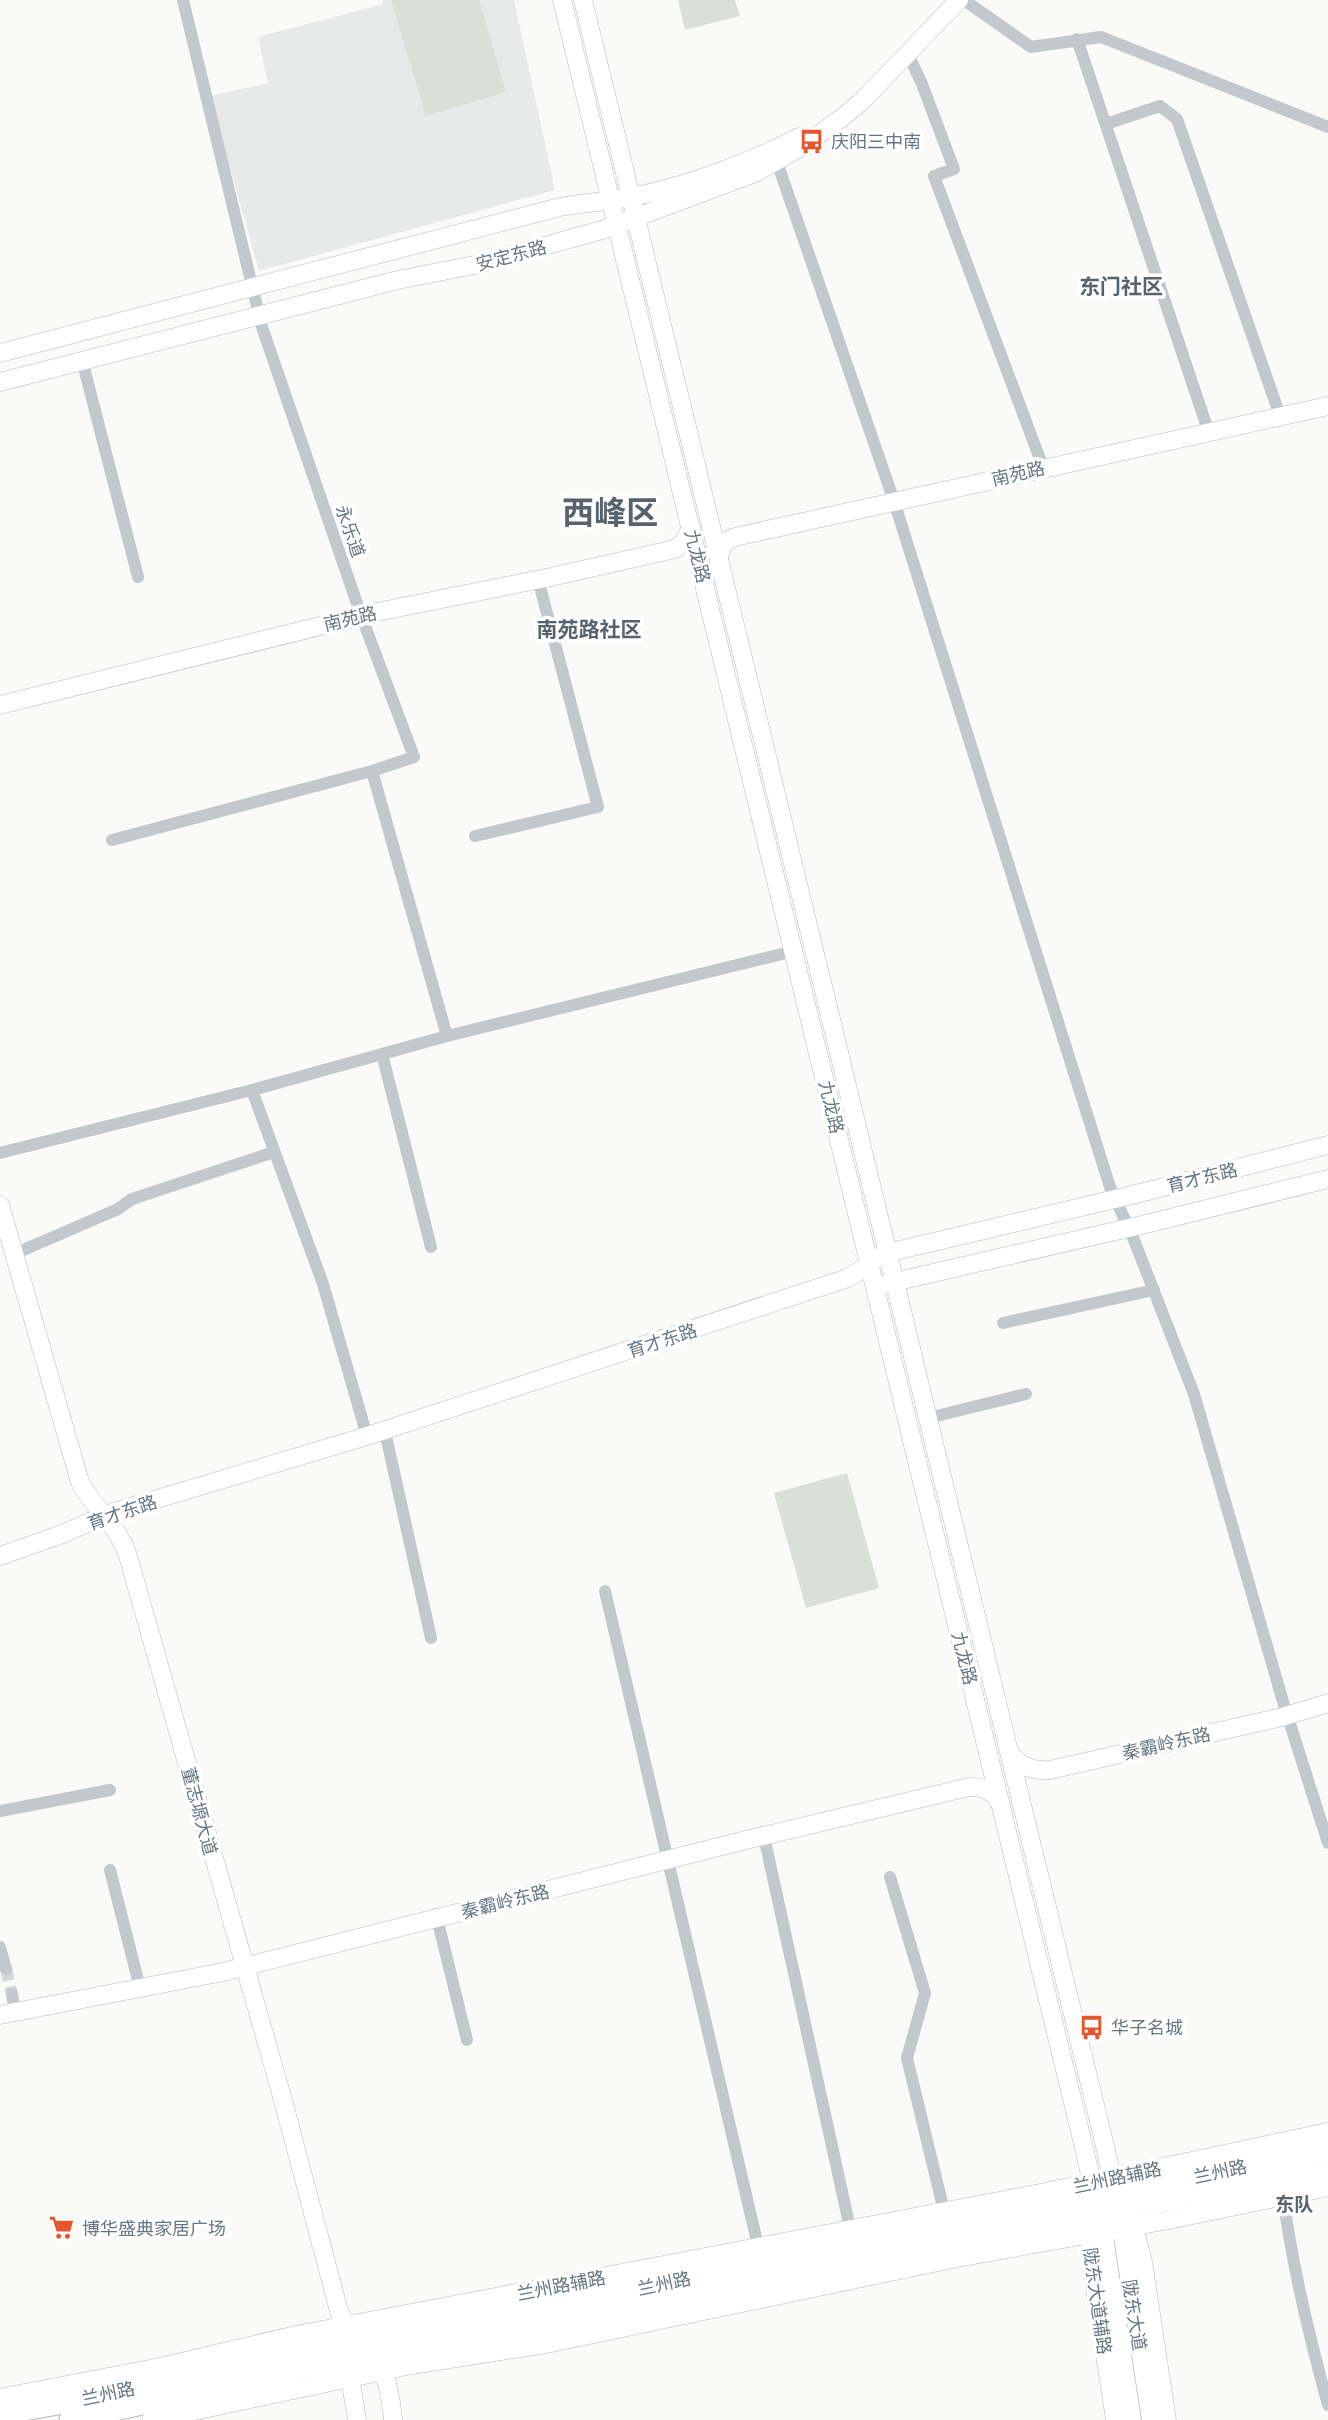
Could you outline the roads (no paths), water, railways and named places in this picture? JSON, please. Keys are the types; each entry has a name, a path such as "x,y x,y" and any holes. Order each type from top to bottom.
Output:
{"main road":[{"name":"兰州路","path":"1108,2208 1328,2149"},
{"name":"兰州路","path":"0,2414 354,2350 543,2327 1108,2208 1328,2170"},
{"name":"兰州路","path":"70,2420 354,2350"}],"street":[{"name":"永乐道","path":"183,0 259,314 362,618 414,757 372,771"},
{"name":"九龙路","path":"562,0 989,1754 1108,2208"},
{"name":"九龙路","path":"583,0 1022,1805 1108,2208"},
{"name":"安定东路","path":"0,353 252,280 561,207 631,197 673,187 750,159 807,132 858,91 946,0"},
{"name":"安定东路","path":"0,382 259,314 398,280 479,264 617,225 755,173 821,134 843,117 908,54 958,0"},
{"path":"964,0 1031,47 1101,37 1328,127"},
{"path":"1077,39 1209,430"},
{"path":"908,54 954,169 934,176 1042,465"},
{"path":"1106,124 1160,106 1177,119 1279,414"},
{"path":"777,162 893,500 1116,1199 1194,1394 1288,1718 1328,1843"},
{"path":"82,360 138,577"},
{"name":"南苑路","path":"719,557 724,542 735,537 1042,465 1328,403"},
{"name":"南苑路","path":"710,523 719,530 734,533 893,500"},
{"name":"南苑路","path":"539,581 675,549 684,542 691,527"},
{"name":"南苑路","path":"0,707 362,618 539,581 683,552 693,555 699,561"},
{"path":"475,836 598,807 539,581"},
{"path":"112,840 372,771 447,1036"},
{"path":"0,1153 251,1090 447,1036 794,951"},
{"path":"382,1054 431,1247"},
{"path":"251,1090 323,1284 367,1436"},
{"name":"育才东路","path":"0,1556 104,1519 845,1279 887,1253 1328,1145"},
{"path":"21,1251 118,1209 132,1199 274,1152"},
{"name":"育才东路","path":"0,1562 67,1539 104,1519 386,1436 847,1285 862,1282 895,1283 1328,1179"},
{"name":"董志塬大道","path":"0,1205 77,1475 85,1493 104,1519"},
{"name":"董志塬大道","path":"0,1227 74,1484 86,1504 121,1536 128,1556 241,1965 278,2080 336,2302 354,2350 357,2420"},
{"path":"1003,1323 1154,1290"},
{"path":"928,1419 1026,1394"},
{"path":"386,1436 431,1639"},
{"path":"605,1591 758,2246"},
{"name":"秦霸岭东路","path":"1022,1805 1027,1787 1040,1777 1288,1718 1328,1703"},
{"name":"秦霸岭东路","path":"1009,1751 1020,1765 1028,1769 1050,1770 1288,1718 1328,1714"},
{"name":"秦霸岭东路","path":"8,2008 140,1986 241,1965 968,1783 983,1772 989,1754"},
{"name":"秦霸岭东路","path":"763,1834 969,1787 986,1789 993,1793 1002,1806"},
{"path":"0,1811 110,1790"},
{"path":"763,1834 850,2228"},
{"path":"110,1870 140,1986"},
{"path":"890,1877 925,1993 907,2058 944,2211"},
{"path":"437,1916 467,2040"},
{"path":"0,1947 6,1969"},
{"name":"兰州路辅路","path":"1108,2208 1328,2132"},
{"name":"兰州路辅路","path":"151,2420 354,2350 758,2246 944,2211 1108,2208 1283,2195 1328,2187"},
{"path":"1283,2195 1291,2246 1328,2405"},
{"path":"1108,2208 1143,2262 1167,2420"},
{"name":"陇东大道辅路","path":"1108,2208 1092,2270 1115,2420"},
{"name":"陇东大道","path":"1108,2208 1132,2420"},
{"name":"陇东大道","path":"1108,2208 1151,2420"},
{"name":"董志塬大道","path":"354,2350 387,2384 393,2420"},
{"name":"兰州路辅路","path":"0,2399 160,2367 354,2350"}],"tunnel":[{"path":"6,1969 12,1994"}],"place":[{"name":"庆阳三中南","path":"811,141"},
{"name":"华子名城","path":"1091,2027"},
{"name":"博华盛典家居广场","path":"62,2228"}],"district":[{"name":"东门社区","path":"1121,286"},
{"name":"西峰区","path":"610,512"},
{"name":"南苑路社区","path":"589,629"},
{"name":"东队","path":"1294,2204"}]}
